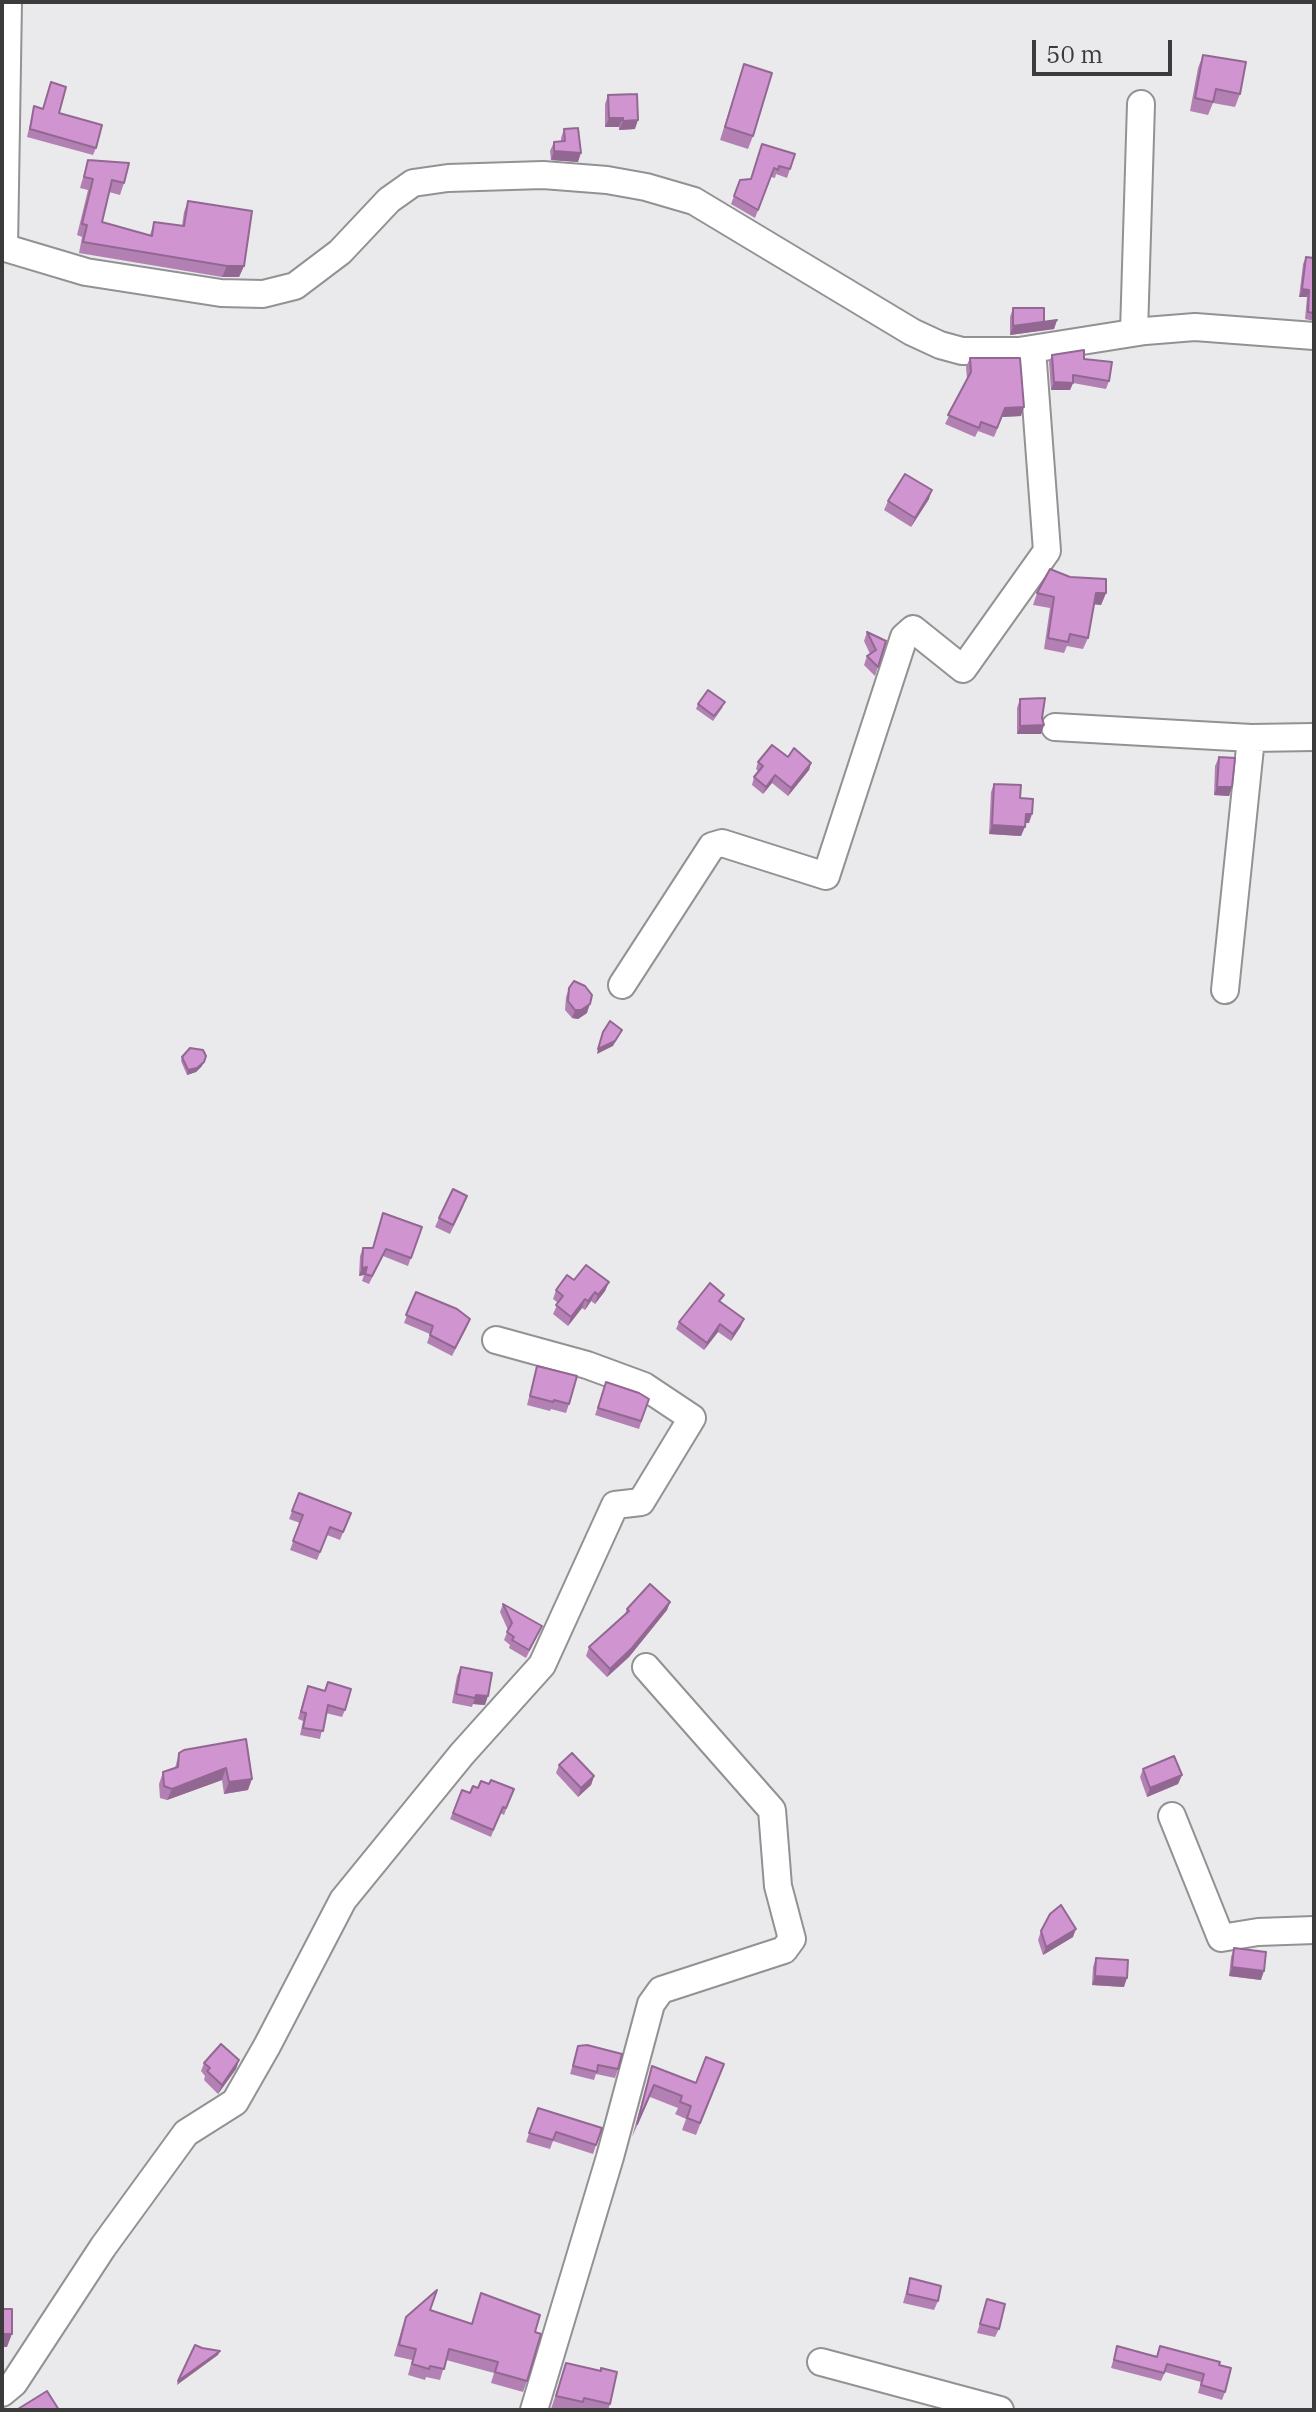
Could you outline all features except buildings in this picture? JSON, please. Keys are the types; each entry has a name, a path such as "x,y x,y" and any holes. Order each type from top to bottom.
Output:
{"street":[{"path":"8,2 3,248 86,272 221,293 263,294 295,286 340,252 389,200 413,183 448,178 543,175 607,180 694,201 912,332 962,351 1032,349 1134,332 1195,327 1314,336"},
{"path":"1134,332 1141,104"},
{"path":"622,985 712,846 722,843 826,876 904,637 913,629 963,669 1047,551 1032,349"},
{"path":"1055,727 1251,738 1314,737"},
{"path":"1225,990 1251,738"},
{"path":"2,2393 14,2383 103,2247 186,2133 235,2102 343,1900 462,1754 542,1665 615,1505 641,1502 692,1418 644,1386 587,1365 496,1340"},
{"path":"534,2410 610,2157 651,2004 661,1990 784,1950 792,1939 778,1886 772,1810 646,1667"},
{"path":"1172,1816 1221,1938 1258,1932 1314,1930"},
{"path":"821,2362 1000,2410"}]}
